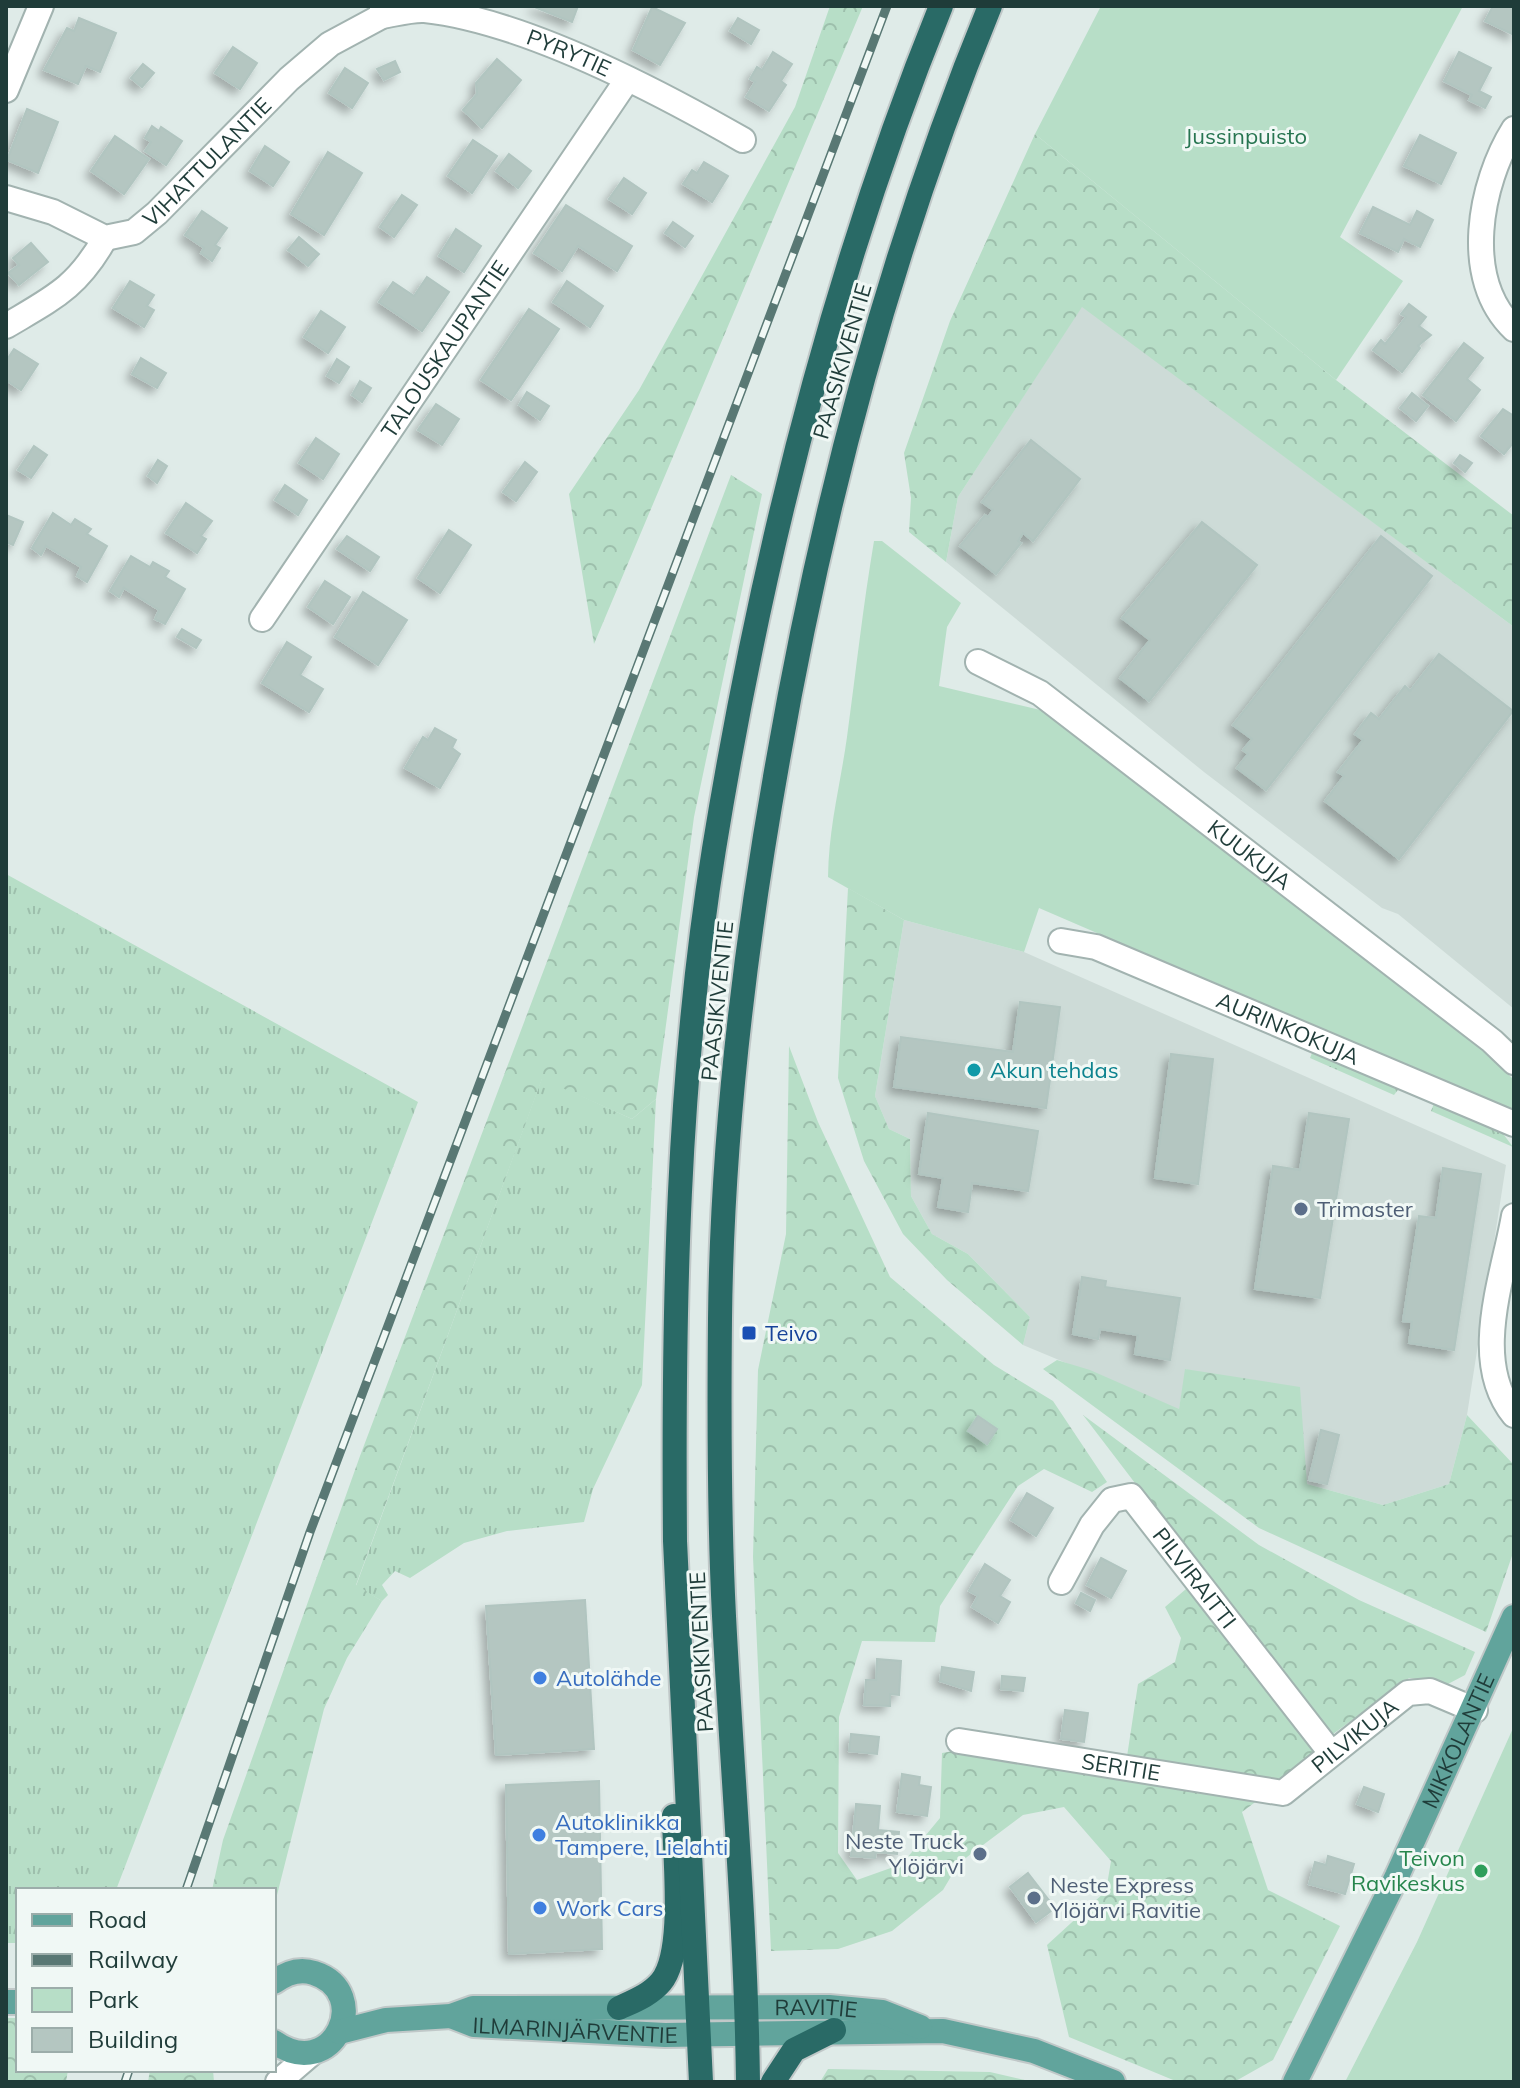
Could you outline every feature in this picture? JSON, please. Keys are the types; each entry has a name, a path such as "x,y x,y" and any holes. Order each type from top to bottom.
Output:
{"highway":[{"name":"PAASIKIVENTIE","path":"701,2082 675,1541 676,1285 693,1028 714,852 776,524 812,387 881,164 941,6"},
{"name":"PAASIKIVENTIE","path":"748,2082 723,1608 720,1332 730,1123 740,1010 760,860 826,516 887,293 961,78 990,6"},
{"path":"619,2008 655,1987 670,1963 674,1940 674,1790 687,1765"},
{"path":"773,2082 794,2050 834,2030"}],"main road":[{"name":"MIKKOLANTIE","path":"1295,2082 1364,1948 1475,1710 1514,1617"},
{"name":"ILMARINJÄRVENTIE","path":"276,1981 295,1971 318,1974 337,1989 342,2000 386,2020"},
{"path":"276,2044 286,2051 313,2052 332,2041 339,2032 344,2011 342,2000"},
{"name":"RAVITIE","path":"699,2009 829,2007 882,2012 930,2030 1034,2051 1113,2082"},
{"name":"ILMARINJÄRVENTIE","path":"339,2032 386,2020 451,2016 473,2008 699,2009"},
{"name":"ILMARINJÄRVENTIE","path":"451,2016 474,2025 700,2034"},
{"name":"RAVITIE","path":"700,2034 930,2030"}],"street":[{"path":"6,90 41,6"},
{"name":"PYRYTIE","path":"382,11 421,10 503,28 672,99 743,140"},
{"name":"VIHATTULANTIE","path":"105,238 134,232 157,213 289,79 330,44 382,11"},
{"name":"TALOUSKAUPANTIE","path":"262,619 627,80"},
{"path":"1514,129 1486,189 1481,229 1489,287 1501,313 1514,329"},
{"path":"6,198 53,212 105,238 89,267 68,289 6,326"},
{"name":"KUUKUJA","path":"978,662 1040,693 1492,1041 1514,1062"},
{"name":"AURINKOKUJA","path":"1061,941 1096,947 1514,1124"},
{"path":"1514,1216 1491,1351 1496,1385 1514,1415"},
{"name":"PILVIRAITTI","path":"1061,1582 1092,1525 1112,1500 1131,1496 1331,1753"},
{"name":"PILVIKUJA","path":"1283,1793 1394,1701 1414,1691 1430,1691 1475,1710"},
{"name":"SERITIE","path":"959,1741 1283,1793"},
{"path":"277,2082 313,2052"}],"shaded area":[{"path":"1082,306 1514,627 1514,1009 1398,914 1382,908 1204,772 946,562 958,497"},
{"path":"904,920 1024,952 1506,1165 1467,1415 1449,1484 1383,1505 1307,1484 1186,1369 1179,1410 1023,1345 1030,1317 968,1254 932,1234 911,1196 910,1139 889,1129 875,1096"}],"green space":[{"path":"830,6 863,6 594,644 569,494 639,390 795,107"},
{"name":"Jussinpuisto","path":"1101,6 1463,6 1340,237 1403,281 1336,380 1035,134"},
{"path":"1035,134 1336,380 1514,516 1514,627 1082,307 958,497 946,562 909,532 911,498 904,453 950,321"},
{"path":"731,475 762,494 694,817 656,1099 632,1119 542,1079 356,1585 382,1601 347,1658 324,1709 276,1899 276,1888 212,1888 223,1840 360,1456"},
{"path":"874,541 882,541 961,603 947,627 939,686 1049,712 1467,1034 1514,1080 1514,1113 1039,908 1024,952 904,920 828,877"},
{"path":"6,874 418,1102 117,1888 16,1888 16,1943 6,1943"},
{"path":"848,888 904,920 875,1096 889,1129 910,1139 911,1196 932,1234 968,1254 1030,1317 1023,1345 947,1280 903,1234 864,1161 838,1078"},
{"path":"789,1046 818,1122 890,1277 994,1365 1053,1401 1107,1482 1092,1492 1044,1469 1018,1486 940,1606 935,1642 862,1641 839,1717 838,1853 857,1880 902,1864 940,1818 942,1753 971,1748 1262,1797 1242,1812 1268,1890 1340,1926 1273,2060 1234,2082 1178,2082 1069,2037 1047,1945 1106,1891 1111,1861 1064,1807 1023,1815 959,1863 943,1890 892,1931 838,1949 771,1951 753,1557 758,1370 786,1234"},
{"path":"1314,1048 1401,1086 1394,1095 1310,1058"},
{"path":"542,1078 632,1119 656,1099 642,1385 593,1489 584,1522 507,1531 464,1543 410,1578 395,1571 382,1585 388,1595 382,1601 356,1586"},
{"path":"1435,1101 1501,1131 1513,1147 1431,1111"},
{"path":"1057,1360 1090,1370 1179,1409 1185,1369 1300,1387 1307,1484 1383,1505 1449,1484 1467,1415 1514,1465 1514,1550 1486,1632 1259,1528 1043,1369"},
{"path":"1083,1415 1259,1545 1359,1600 1475,1652 1465,1675 1448,1684 1409,1678 1329,1737"},
{"path":"1193,1583 1320,1747 1274,1787 1126,1763 1138,1684 1175,1662 1181,1638 1165,1607"},
{"name":"Teivon Ravikeskus","path":"1514,1726 1514,2082 1345,2082 1417,1942"},
{"path":"6,2018 16,2018 16,2072 68,2072 66,2082 6,2082"},
{"path":"828,2069 990,2072 1033,2082 820,2082"},
{"path":"150,2072 213,2072 214,2082 148,2082"}],"building":[{"path":"532,6 578,6 572,22"},
{"path":"1493,6 1514,6 1514,35 1485,21"},
{"path":"652,7 685,23 660,65 633,50"},
{"path":"79,18 116,33 100,72 86,66 78,84 44,70 67,28 74,31"},
{"path":"738,18 759,30 751,44 730,31"},
{"path":"233,47 257,63 240,89 215,73"},
{"path":"773,52 792,64 781,81 786,85 769,111 746,97 755,82 750,79 757,67 762,70"},
{"path":"1459,52 1491,68 1479,91 1491,97 1485,108 1469,100 1472,95 1444,81"},
{"path":"497,59 521,80 482,128 463,110 477,94 476,83"},
{"path":"395,61 400,72 384,80 377,69"},
{"path":"143,64 154,73 142,87 131,78"},
{"path":"345,68 368,83 352,108 329,93"},
{"path":"27,109 58,122 38,173 7,160"},
{"path":"152,126 159,131 161,127 182,141 166,165 145,151 151,142 145,138"},
{"path":"1420,135 1456,153 1441,184 1404,166"},
{"path":"115,136 149,159 124,194 91,171"},
{"path":"473,140 497,156 472,193 448,176"},
{"path":"265,146 289,162 273,186 250,171"},
{"path":"328,152 362,173 324,235 291,214"},
{"path":"509,154 531,171 518,188 496,171"},
{"path":"704,162 728,176 712,202 683,184 692,170 697,173"},
{"path":"624,178 646,193 632,214 609,199"},
{"path":"402,195 417,205 394,237 380,227"},
{"path":"566,205 632,246 617,271 578,246 562,271 534,253"},
{"path":"1373,207 1410,225 1417,211 1433,220 1420,247 1404,239 1398,252 1360,233"},
{"path":"202,211 227,228 215,245 220,248 212,261 201,253 204,248 185,235"},
{"path":"673,222 693,236 685,247 665,233"},
{"path":"456,229 481,246 464,272 439,256"},
{"path":"299,237 319,254 308,266 288,250"},
{"path":"31,243 48,262 19,285 8,273 19,265 13,258"},
{"path":"427,277 449,292 422,331 379,302 393,282 414,296"},
{"path":"130,281 154,295 147,306 154,310 144,327 113,308"},
{"path":"567,281 603,306 590,327 553,302"},
{"path":"1409,304 1426,317 1419,326 1431,335 1418,346 1420,348 1402,372 1373,350 1381,340 1385,344 1406,317 1401,314"},
{"path":"529,309 559,329 511,400 481,380"},
{"path":"321,311 345,327 328,353 304,337"},
{"path":"1464,343 1483,358 1467,379 1480,390 1456,421 1423,395"},
{"path":"14,349 38,364 21,390 6,380 6,361"},
{"path":"141,358 166,373 157,388 132,374"},
{"path":"337,359 349,367 339,383 327,376"},
{"path":"360,381 371,388 362,402 352,395"},
{"path":"527,392 549,406 540,420 519,405"},
{"path":"1412,393 1428,406 1416,421 1400,408"},
{"path":"436,404 459,419 442,445 418,430"},
{"path":"1503,409 1514,416 1514,442 1504,454 1481,436"},
{"path":"316,438 339,454 323,479 299,463"},
{"path":"1031,440 1080,479 1033,541 1023,533 1018,541 1021,543 996,574 960,546 985,515 988,517 993,510 982,502"},
{"path":"34,446 47,455 31,478 18,470"},
{"path":"1460,455 1472,463 1465,472 1454,463"},
{"path":"158,460 167,466 157,483 148,476"},
{"path":"525,462 537,472 516,501 503,492"},
{"path":"285,485 307,500 298,515 275,500"},
{"path":"186,503 212,521 201,536 206,539 197,553 166,533"},
{"path":"53,513 71,525 75,519 91,529 87,534 107,546 87,582 77,576 81,567 46,546 41,555 32,548"},
{"path":"6,515 23,522 13,545 6,542"},
{"path":"1202,522 1257,565 1149,701 1120,678 1150,640 1122,618"},
{"path":"449,530 471,545 440,593 418,578"},
{"path":"347,536 379,557 370,571 337,549"},
{"path":"1381,536 1432,576 1266,790 1237,768 1248,754 1243,750 1252,739 1233,725"},
{"path":"131,556 150,567 153,562 169,571 165,577 185,589 165,624 155,619 159,610 124,588 119,597 110,591"},
{"path":"325,581 350,597 333,624 308,607"},
{"path":"363,592 407,620 378,665 335,637"},
{"path":"182,629 201,640 196,648 177,637"},
{"path":"287,642 311,657 300,675 323,689 309,712 262,683"},
{"path":"1439,654 1513,711 1399,859 1325,801 1344,776 1338,772 1363,740 1355,734 1371,713 1379,719 1405,686 1410,691"},
{"path":"435,728 456,740 452,748 460,754 440,788 405,768 423,737 428,740"},
{"name":"Akun tehdas","path":"1020,1002 1060,1007 1046,1108 894,1087 901,1037 1013,1052"},
{"path":"1171,1054 1213,1059 1198,1184 1155,1178"},
{"path":"928,1113 1038,1131 1028,1191 972,1183 968,1212 938,1207 943,1178 919,1174"},
{"path":"1309,1113 1349,1119 1320,1298 1255,1289 1273,1166 1300,1170"},
{"path":"1443,1168 1481,1174 1454,1350 1409,1343 1412,1322 1403,1321 1419,1216 1436,1218"},
{"path":"1082,1277 1106,1281 1105,1287 1180,1298 1170,1360 1135,1354 1138,1335 1100,1329 1098,1339 1073,1334"},
{"path":"978,1416 997,1429 987,1444 968,1431"},
{"path":"1321,1430 1339,1435 1327,1484 1309,1480"},
{"path":"1027,1493 1053,1508 1036,1536 1011,1520"},
{"path":"1101,1558 1126,1571 1111,1598 1087,1585"},
{"path":"985,1564 1010,1580 1000,1596 1010,1602 998,1623 972,1607 978,1596 969,1591"},
{"path":"1081,1593 1095,1600 1090,1611 1076,1603"},
{"name":"Autolähde","path":"585,1600 594,1749 496,1755 486,1606"},
{"path":"877,1659 901,1661 899,1695 890,1694 890,1706 864,1705 866,1680 876,1680"},
{"path":"942,1667 974,1672 971,1691 940,1681"},
{"path":"1002,1676 1025,1678 1023,1691 1001,1689"},
{"path":"1065,1710 1088,1713 1084,1742 1061,1739"},
{"path":"851,1734 879,1737 877,1754 849,1751"},
{"path":"902,1774 920,1777 919,1785 931,1787 927,1816 897,1812"},
{"path":"599,1781 602,1949 509,1954 506,1785"},
{"path":"1364,1787 1384,1794 1378,1812 1357,1804"},
{"path":"856,1804 880,1806 878,1830 899,1832 897,1854 876,1852 875,1858 851,1856"},
{"path":"1328,1856 1354,1864 1345,1894 1309,1884 1315,1862 1326,1865"},
{"path":"1028,1873 1055,1908 1036,1922 1010,1887"}],"railway":[{"path":"187,1888 310,1532 887,6"},
{"path":"125,2082 128,2072"}],"place":[{"name":"Akun tehdas","path":"974,1070"},
{"name":"Trimaster","path":"1301,1209"},
{"name":"Teivo","path":"749,1333"},
{"name":"Autolähde","path":"540,1678"},
{"name":"Autoklinikka Tampere, Lielahti","path":"539,1835"},
{"name":"Neste Truck Ylöjärvi","path":"980,1854"},
{"name":"Teivon Ravikeskus","path":"1481,1871"},
{"name":"Neste Express Ylöjärvi Ravitie","path":"1034,1898"},
{"name":"Work Cars","path":"540,1908"}]}
